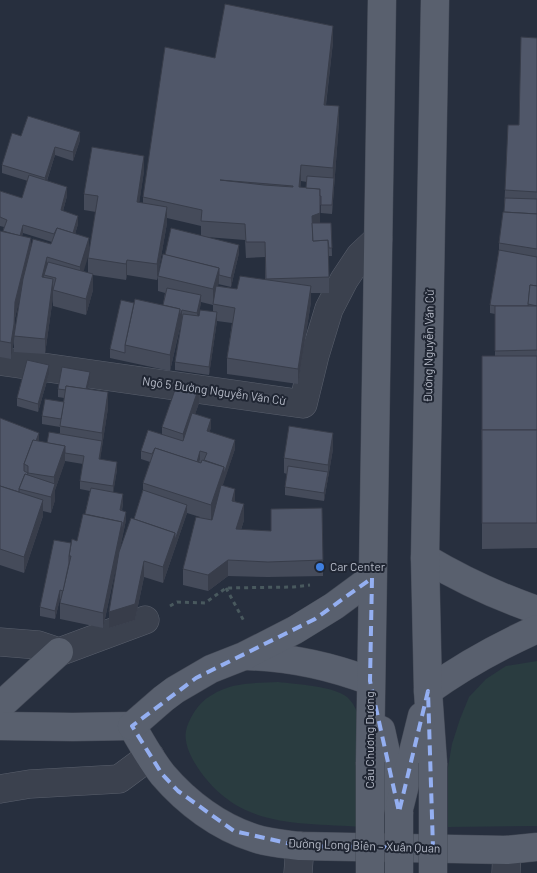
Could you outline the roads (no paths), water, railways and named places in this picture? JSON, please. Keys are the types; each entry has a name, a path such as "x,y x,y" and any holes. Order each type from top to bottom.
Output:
{"main road":[{"path":"244,656 267,656 311,663 370,681 382,0"},
{"name":"Đường Nguyễn Văn Cừ","path":"428,692 424,558 435,0"},
{"path":"424,558 485,590 537,610"},
{"path":"0,726 132,726 175,690 211,669 244,656 315,619 347,598 372,578"},
{"path":"433,873 433,763 428,692 485,654 537,629"},
{"path":"0,706 59,652"},
{"name":"Cầu Chương Dương","path":"370,681 399,812"},
{"name":"Cầu Chương Dương","path":"370,681 370,873"},
{"name":"Cầu Chương Dương","path":"398,873 399,812 428,692"},
{"name":"Đường Long Biên – Xuân Quan","path":"132,726 162,774 178,791 214,820 234,831 256,839 300,846 507,861 537,847"}],"street":[{"name":"Ngõ 5 Đường Nguyễn Văn Cừ","path":"0,361 303,404 329,309 344,280 360,256 378,239"},
{"path":"0,642 38,645 59,652 145,620"},
{"path":"0,789 30,784 119,779 150,756"},
{"path":"298,873 300,846"}],"place":[{"name":"Car Center","path":"320,567"}]}
